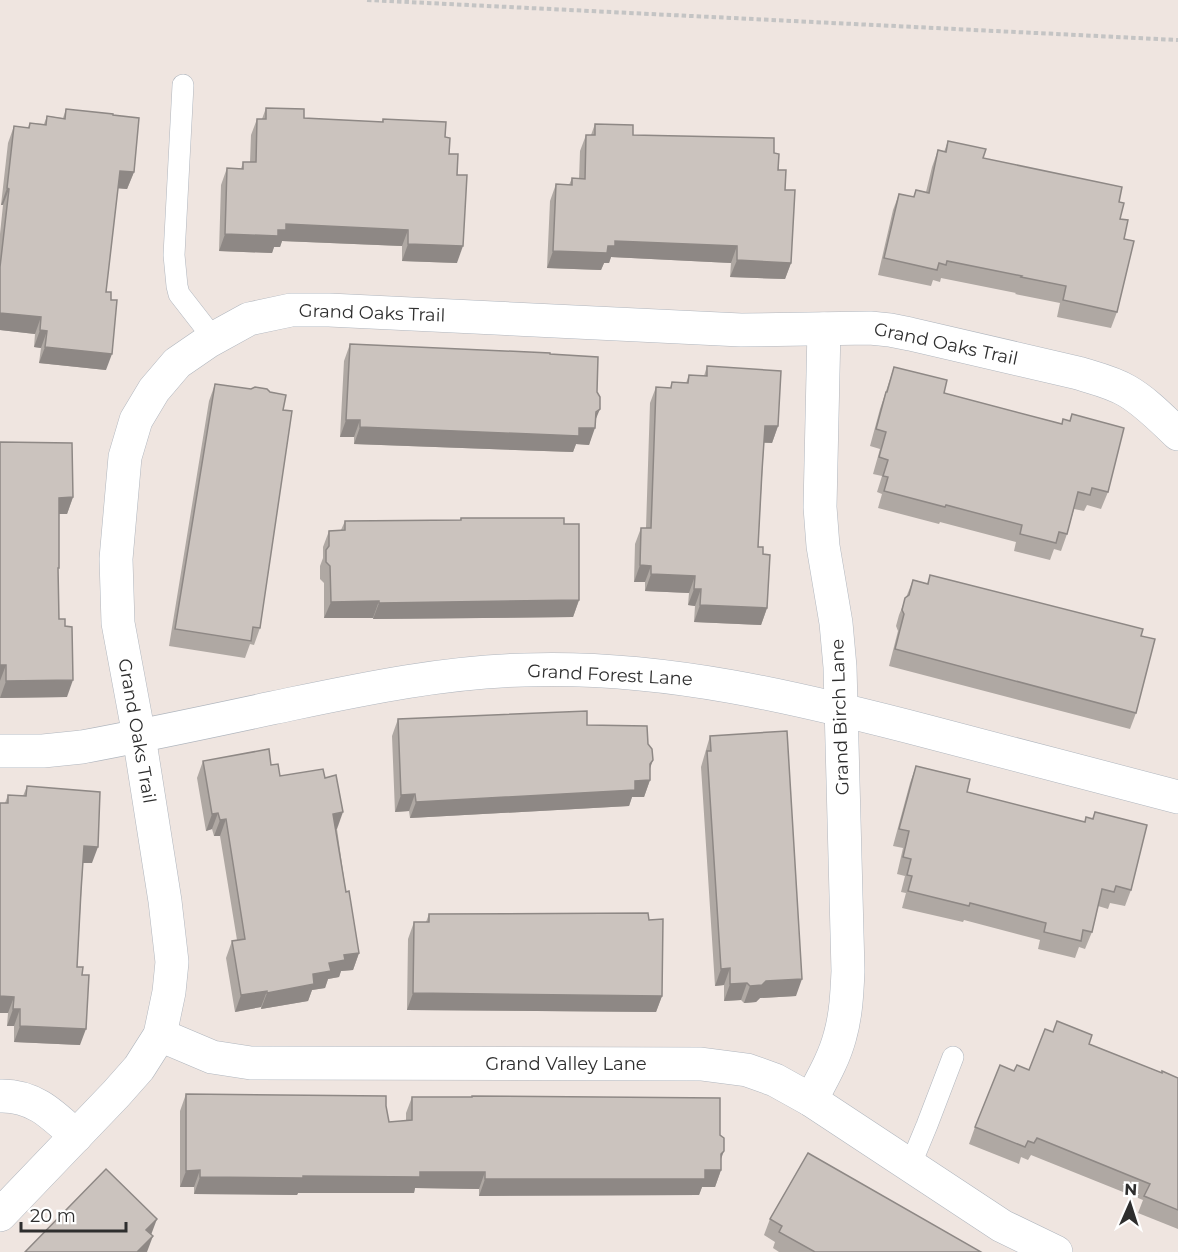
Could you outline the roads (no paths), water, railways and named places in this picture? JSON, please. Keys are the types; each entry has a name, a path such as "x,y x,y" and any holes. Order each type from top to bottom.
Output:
{"street":[{"name":"Grand Oaks Trail","path":"160,1035 170,992 172,962 165,901 139,736 118,623 116,558 125,457 136,420 154,390 177,363 214,339 249,320 291,310 741,330 870,328 890,330 1105,381 1127,391 1148,406 1178,434"},
{"name":"Grand Birch Lane","path":"811,1100 834,1053 842,1026 848,971 842,709 836,622 823,546 820,507 824,329"},
{"name":"Grand Forest Lane","path":"0,751 72,748 387,684 456,675 524,670 585,670 691,679 745,688 842,709 1178,797"},
{"name":"Grand Valley Lane","path":"160,1035 212,1057 251,1063 717,1065 747,1070 762,1074 811,1100 1002,1226 1056,1252"},
{"path":"0,1215 131,1077 150,1053 160,1035"},
{"path":"0,1096 30,1100 49,1112 76,1136"}],"lane":[{"path":"183,85 174,255 175,274 179,294 214,339"},
{"path":"910,1166 953,1056"}]}
